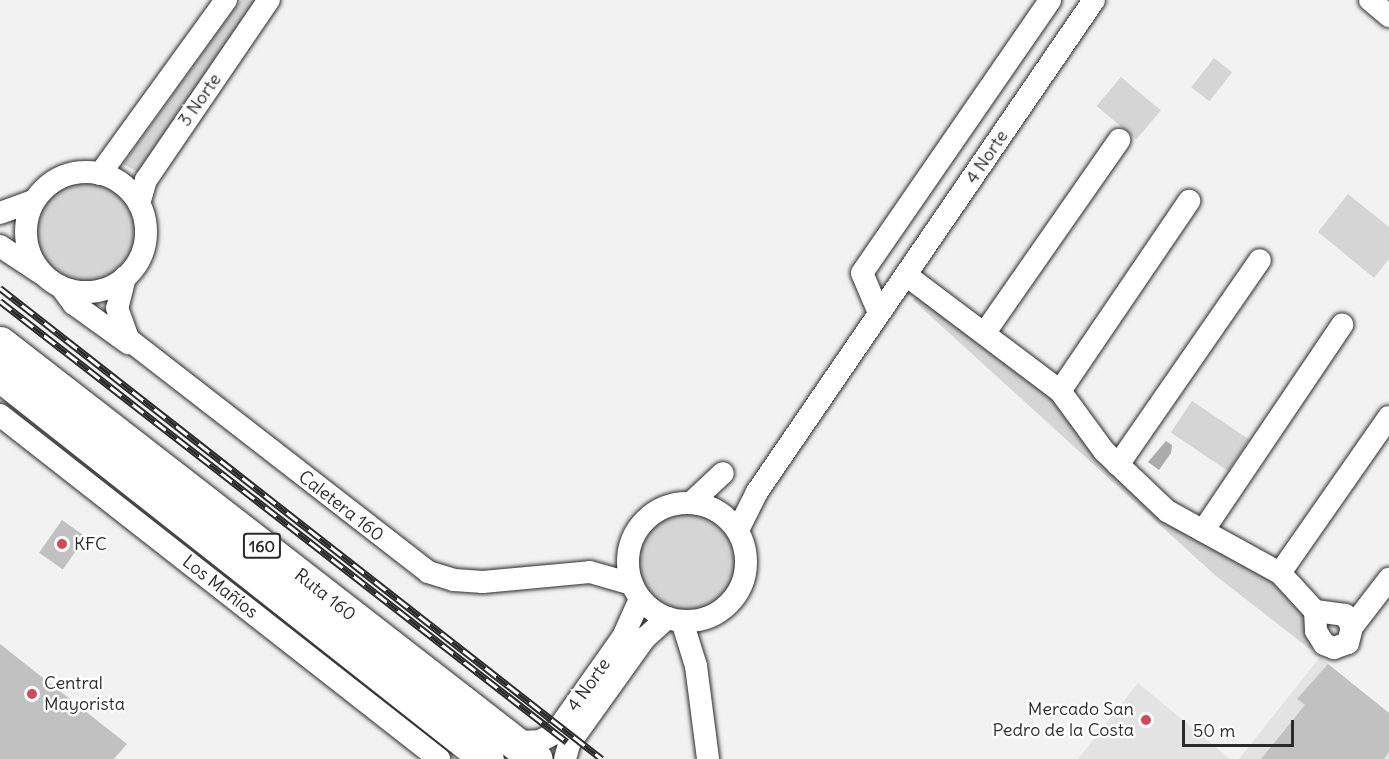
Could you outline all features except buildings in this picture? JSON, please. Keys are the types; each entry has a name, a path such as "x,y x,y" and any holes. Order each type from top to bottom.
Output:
{"highway":[{"name":"Ruta 160","path":"0,343 525,751"},
{"name":"Ruta 160","path":"0,375 487,759"}],"street":[{"name":"3 Norte","path":"100,174 119,154 226,0"},
{"name":"3 Norte","path":"125,277 145,243 139,204 146,180 269,0"},
{"name":"4 Norte","path":"879,313 862,273 1050,0"},
{"name":"4 Norte","path":"738,530 757,492 1094,0"},
{"path":"1370,0 1389,15"},
{"path":"986,331 1119,140"},
{"path":"0,213 36,200 63,177 100,174 123,185 139,204"},
{"path":"36,200 27,239 52,280"},
{"path":"1060,391 1189,201"},
{"path":"0,246 52,280 94,291 125,277"},
{"path":"1118,465 1260,260"},
{"path":"906,275 986,331 1060,391 1118,465 1167,511 1280,573 1315,610 1318,636 1328,647 1348,643 1352,627 1389,579"},
{"name":"Caletera 160","path":"125,277 117,315 123,332 135,345"},
{"name":"Caletera 160","path":"52,280 74,304 135,345 428,572 454,580 483,582 578,571 613,575 636,591"},
{"path":"1203,531 1342,325"},
{"name":"Los Mañíos","path":"0,415 440,759"},
{"path":"1280,573 1389,417"},
{"path":"636,532 660,509 692,502 723,473"},
{"path":"692,502 718,511 738,530 746,552 745,574 736,596 720,612 696,666"},
{"name":"4 Norte","path":"525,751 555,733 623,637 636,591 628,563 636,532"},
{"name":"Caletera 160","path":"578,571 614,554 636,532"},
{"path":"636,591 674,620 696,666 708,759"},
{"path":"1315,610 1341,612 1352,627"},
{"path":"674,620 720,612"},
{"name":"4 Norte","path":"565,759 569,744 645,638 674,620"}],"shaded area":[{"path":"241,0 262,0 143,175 123,164"},
{"path":"1214,58 1232,72 1209,101 1191,87"},
{"path":"1121,77 1161,110 1136,140 1097,106"},
{"path":"86,180 106,184 123,195 134,212 138,232 134,252 123,269 106,280 86,284 66,280 49,269 38,252 34,232 38,212 49,195 66,184"},
{"path":"1348,194 1389,227 1389,259 1374,278 1318,232"},
{"path":"918,295 1060,402 1111,471 1262,569 1307,610 1311,650 1216,576 913,300"},
{"path":"1192,401 1249,440 1228,471 1171,433"},
{"path":"1166,441 1172,445 1171,453 1159,470 1148,462"},
{"path":"686,509 706,513 723,524 734,541 738,561 734,581 723,598 706,609 686,613 666,609 649,598 638,581 634,561 638,541 649,524 666,513"},
{"path":"1320,657 1389,713 1389,759 1239,759"},
{"name":"Mercado San Pedro de la Costa","path":"1138,683 1230,759 1078,759"}],"railway":[{"path":"0,288 602,759"},
{"path":"0,301 567,742"}],"place":[{"name":"KFC","path":"62,544"},
{"name":"Central Mayorista","path":"32,694"},
{"name":"Mercado San Pedro de la Costa","path":"1146,720"}]}
